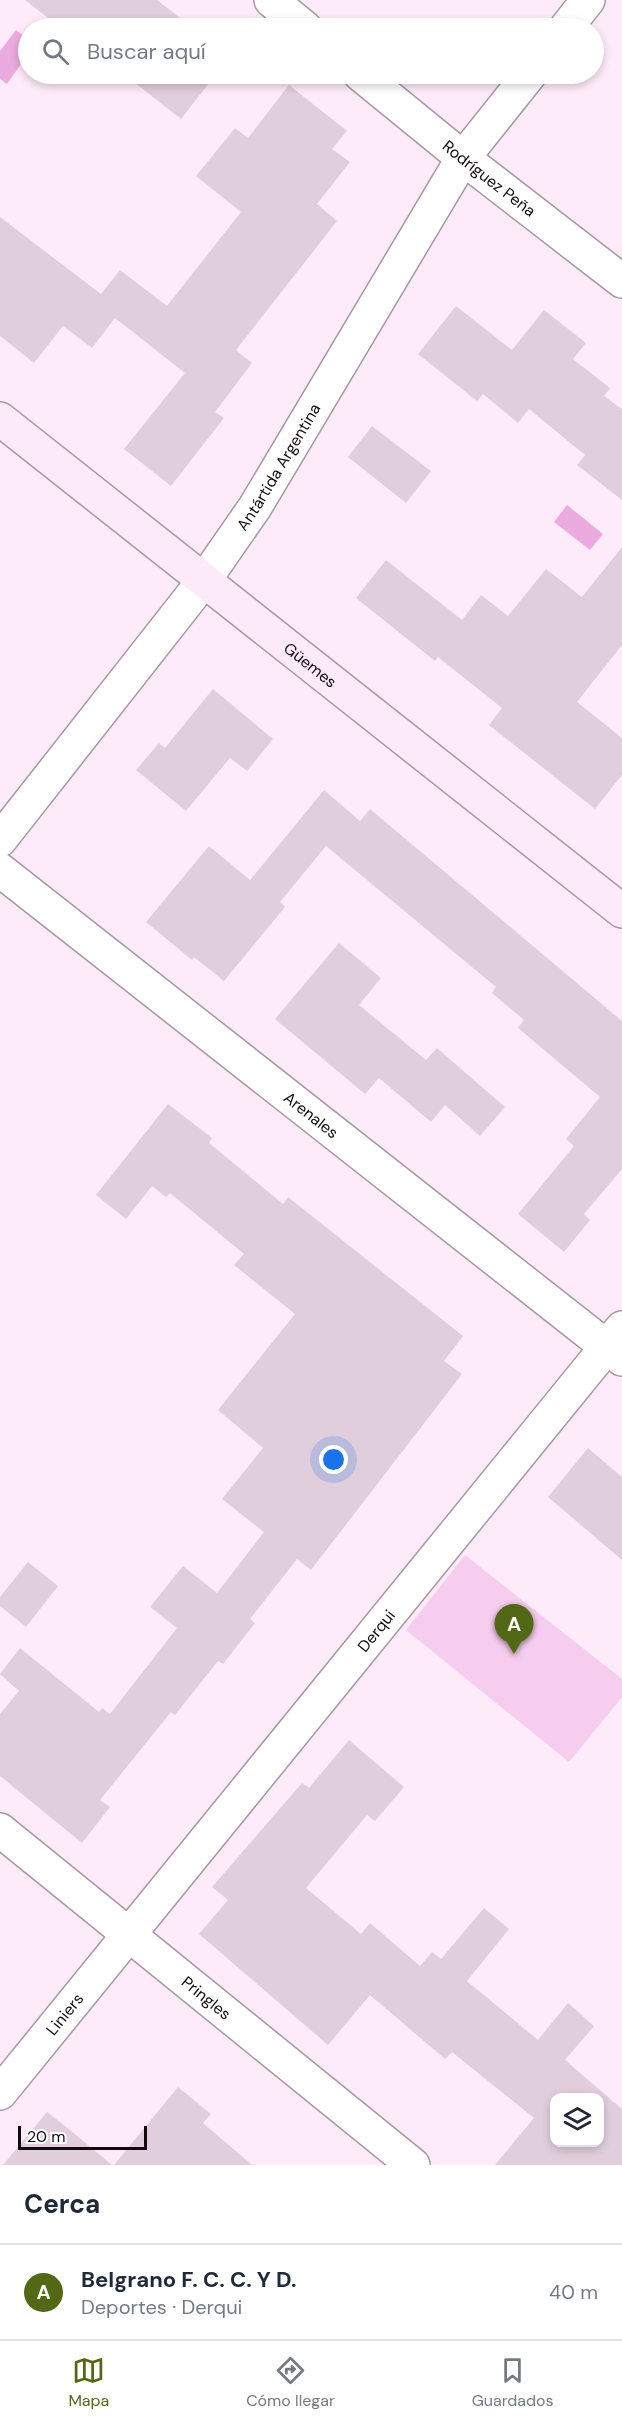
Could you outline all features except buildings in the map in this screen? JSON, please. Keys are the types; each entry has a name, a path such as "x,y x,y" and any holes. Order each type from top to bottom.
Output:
{"street":[{"path":"271,0 293,18"},
{"path":"574,18 588,0"},
{"name":"Rodríguez Peña","path":"372,84 463,158 622,281"},
{"name":"Antártida Argentina","path":"0,840 205,579 255,507 463,158 522,84"},
{"name":"Güemes","path":"0,419 622,911"},
{"name":"Arenales","path":"0,870 617,1345"},
{"name":"Derqui","path":"131,1935 617,1345"},
{"name":"Pringles","path":"0,1830 413,2165"},
{"name":"Liniers","path":"0,2093 131,1935"}],"shaded area":[{"path":"16,30 18,32 18,68 7,84 0,79 0,51"},
{"path":"567,505 603,534 590,550 554,522"},
{"path":"465,1555 622,1679 622,1697 569,1762 406,1630"}],"place":[{"name":"Belgrano F. C. C. Y D.","path":"514,1654"}]}
